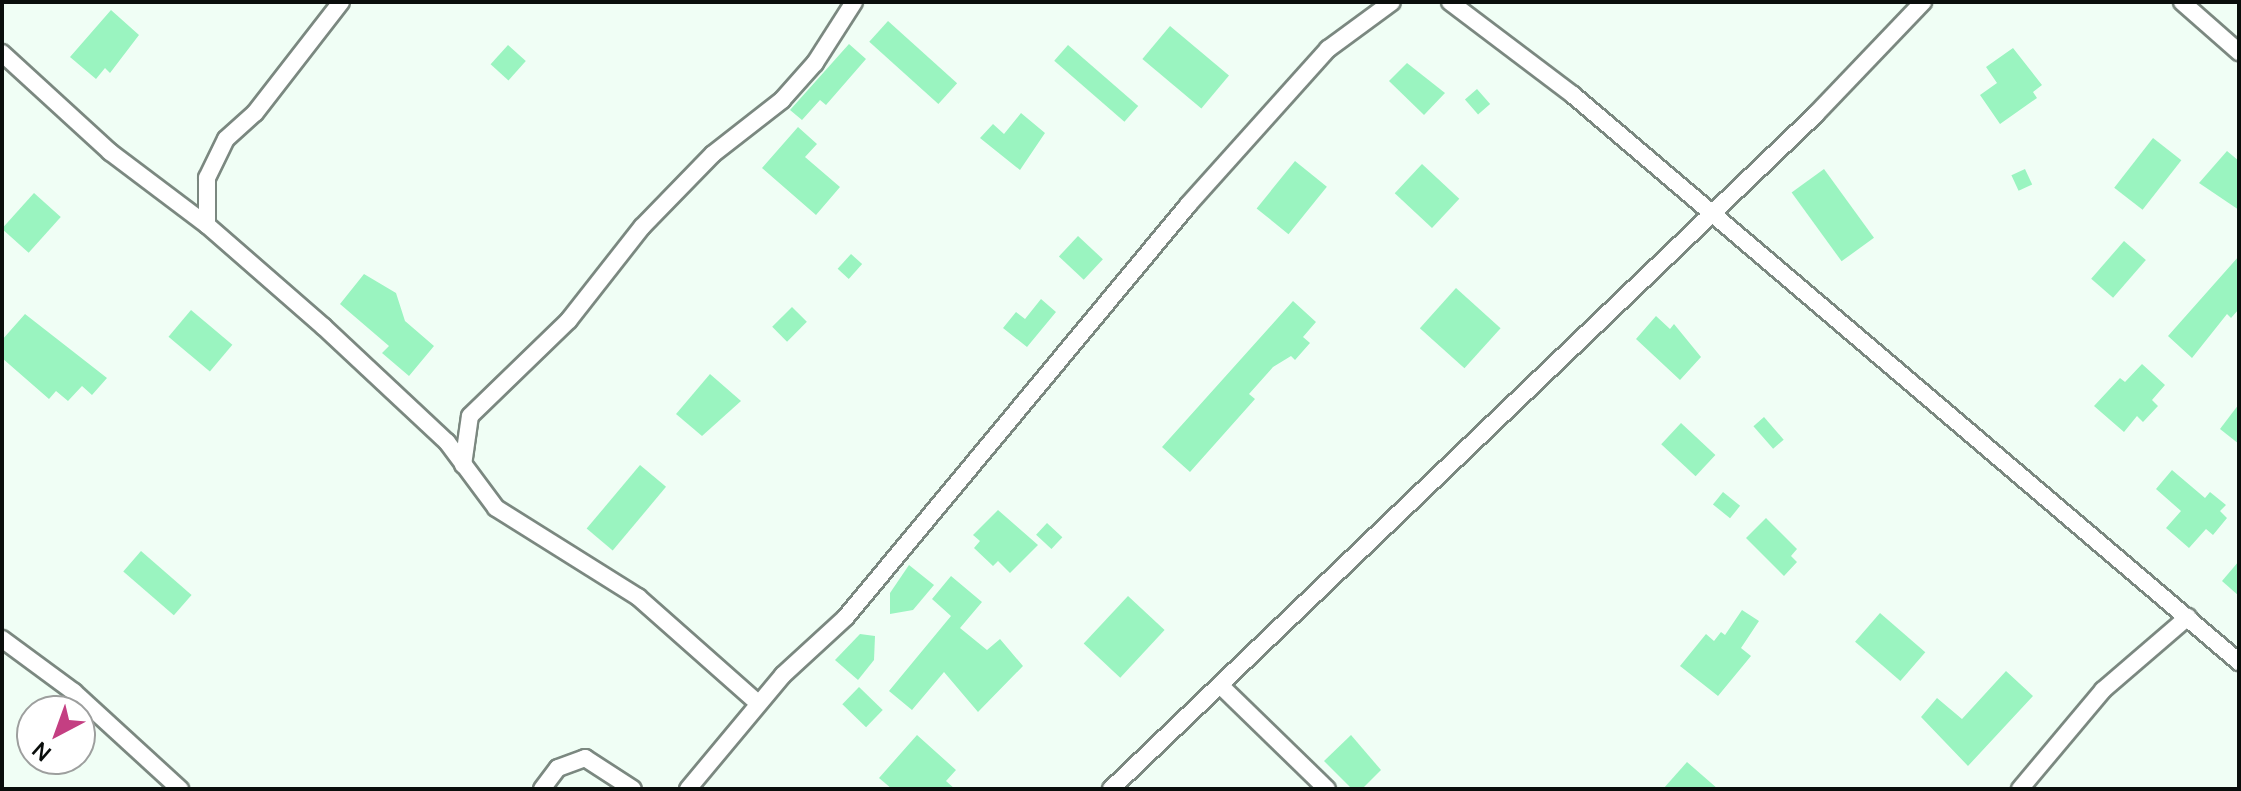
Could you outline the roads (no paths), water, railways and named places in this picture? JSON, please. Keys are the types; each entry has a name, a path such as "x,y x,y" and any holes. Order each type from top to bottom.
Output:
{"street":[{"path":"207,225 207,178 226,139 255,113 341,2"},
{"path":"463,465 470,416 569,320 642,227 713,154 782,100 815,63 854,2"},
{"path":"688,789 758,703 846,617 1070,343 1298,82 1328,49 1392,2"},
{"path":"1450,2 1710,210 2239,662"},
{"path":"1111,789 1710,210 1816,114 1923,2"},
{"path":"2182,2 2239,52"},
{"path":"2,53 110,152 207,225 447,442 496,508 638,597 758,703"},
{"path":"2020,789 2103,690 2188,617"},
{"path":"2,639 74,692 180,789"},
{"path":"1220,685 1327,789"},
{"path":"542,789 558,768 585,758 633,789"}]}
